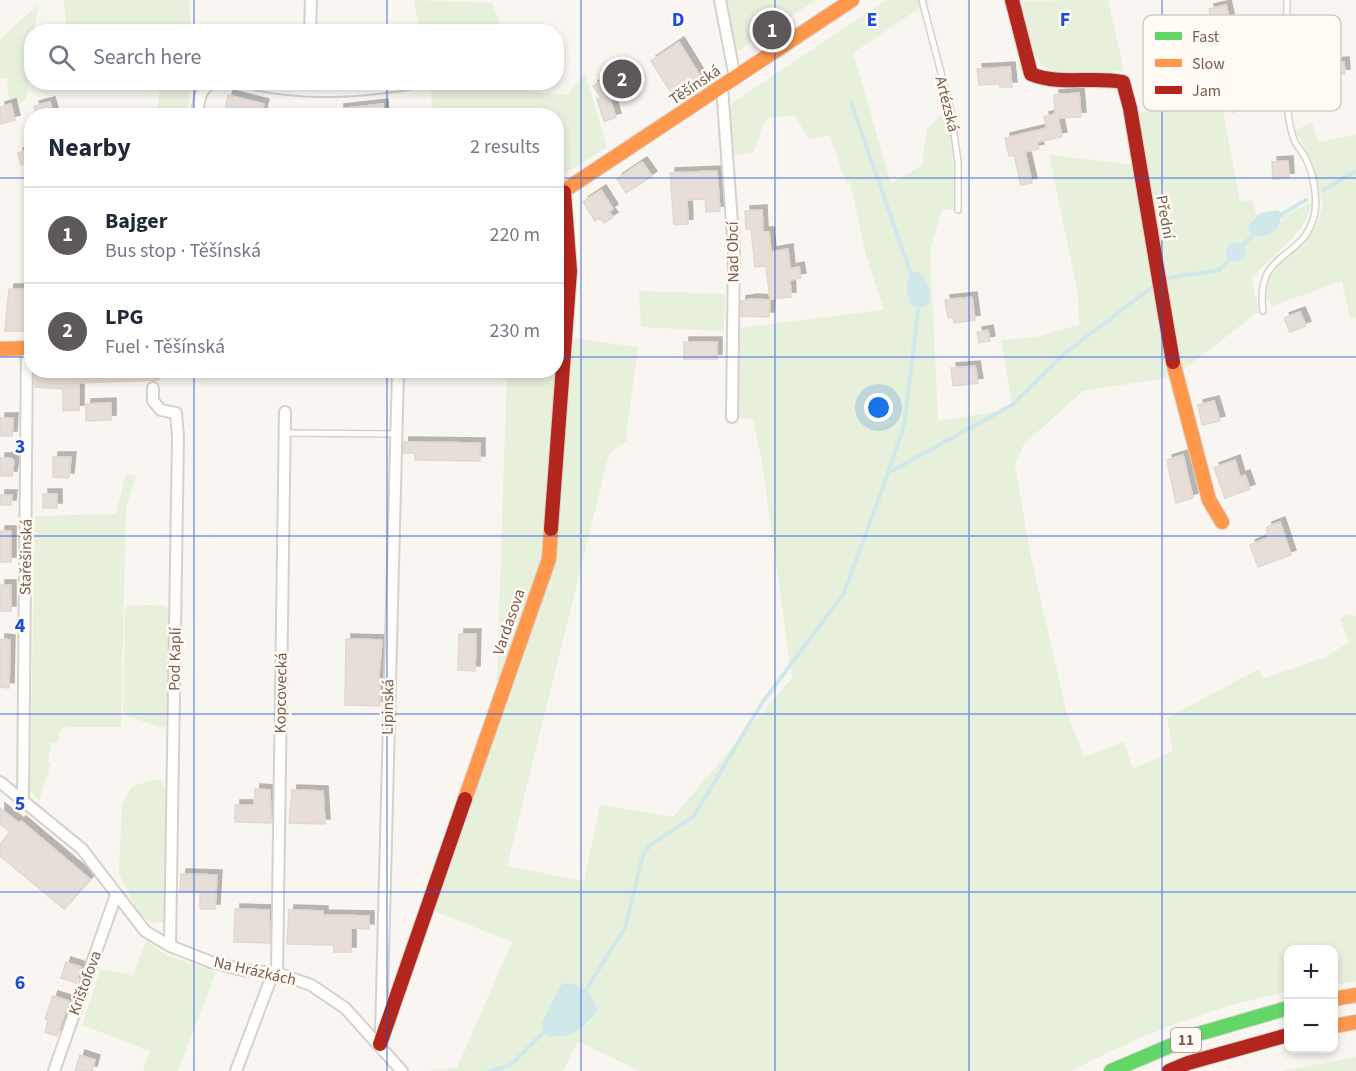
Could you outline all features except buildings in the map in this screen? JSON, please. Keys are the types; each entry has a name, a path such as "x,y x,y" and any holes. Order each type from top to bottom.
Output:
{"main road":[{"name":"Těšínská","path":"564,191 852,0"},
{"name":"Přední","path":"1012,0 1031,74 1044,81 1109,78 1123,82 1130,108 1176,377 1209,500 1222,522"},
{"name":"Vardasova","path":"564,225 570,272 564,354"},
{"path":"0,349 24,348"},
{"name":"Vardasova","path":"380,1044 549,559 562,378"},
{"path":"1338,998 1356,994"},
{"name":"11","path":"1111,1071 1148,1053 1284,1009"},
{"path":"1338,1025 1356,1022"},
{"name":"11","path":"1169,1071 1188,1063 1284,1036"},
{"path":"1196,1071 1284,1037"}],"street":[{"path":"310,24 311,0"},
{"path":"720,0 735,78"},
{"name":"Nad Obcí","path":"722,87 734,250 732,417"},
{"path":"198,108 199,95 204,90"},
{"name":"Stařešinská","path":"23,802 28,378"},
{"name":"Lipinská","path":"380,1044 398,378"},
{"name":"Pod Kaplí","path":"153,388 153,401 161,410 176,413 178,437 170,946"},
{"name":"Kopcovecká","path":"236,1071 275,973 285,412"},
{"name":"Na Hrázkách","path":"0,782 82,849 145,931 170,946 211,962 243,970 275,973 311,985 345,1008 380,1044 402,1071"},
{"name":"Krištofova","path":"54,1071 116,895"}],"lane":[{"name":"Artézská","path":"922,0 951,111 958,162 958,210"},
{"path":"1287,0 1287,15"},
{"path":"1263,311 1260,292 1266,274 1273,264 1302,238 1313,220 1315,198 1312,175 1291,128 1290,111"},
{"path":"285,432 395,434"}],"green space":[{"path":"64,0 189,0 191,24 66,24"},
{"path":"414,0 492,3 500,24 419,24"},
{"path":"723,0 816,0 738,51 736,56"},
{"path":"886,0 931,0 853,53 891,184 922,165 927,129 946,109 952,135 955,210 942,209 930,252 938,421 1013,409 1001,340 1036,337 1079,325 1078,294 1049,155 1137,165 1172,377 1083,391 1024,444 1015,465 1030,553 1066,710 1084,757 1124,742 1133,769 1173,751 1167,718 1259,669 1262,679 1326,657 1349,642 1340,619 1346,615 1356,616 1356,981 1338,984 1338,945 1284,945 1284,993 1234,1004 1177,1023 1071,1071 640,1071 578,1041 563,1071 427,1071 457,1068 512,942 434,911 496,708 507,378 564,378 564,337 638,347 626,435 628,440 609,454 507,866 584,881 600,805 673,817 792,678 762,462 753,420 739,418 738,328 884,310 866,255 850,182 846,183 830,135 809,139 795,116 769,117 763,124 754,152 734,155 728,106","holes":["576,984 592,998 597,1011 588,1023 573,1032"]},
{"path":"1108,0 1124,71 1060,73 1040,62 1032,49 1018,1"},
{"path":"38,5 36,24 24,24 24,90 27,90 26,100 18,103 9,99 7,78 0,78 0,39"},
{"path":"585,73 607,147 564,175 564,108 433,108 430,90 524,90 567,95"},
{"path":"159,90 190,90 188,108 158,108"},
{"path":"1149,111 1223,111 1240,201 1252,200 1256,214 1261,213 1249,224 1248,229 1252,235 1263,237 1282,221 1282,216 1311,203 1303,225 1296,234 1251,278 1259,311 1178,374 1174,326 1137,114"},
{"path":"1312,123 1318,142 1356,135 1356,317 1350,319 1342,281 1272,306 1266,299 1266,288 1275,270 1312,232 1320,213 1323,201 1313,164 1295,130"},
{"path":"639,291 725,294 724,331 641,327"},
{"path":"126,474 136,476 126,509 121,727 61,729 57,743 51,743 48,762 51,763 39,801 30,790 35,516 116,514"},
{"path":"127,606 165,606 170,611 168,715 167,725 162,728 128,716 123,710 125,611"},
{"path":"157,779 162,782 168,797 166,921 154,923 140,916 119,874 122,804 132,786"},
{"path":"146,940 166,955 216,972 178,1071 143,1071 150,1051 82,1025 101,969 133,976"},
{"path":"1356,1057 1356,1071 1282,1071"}],"water":[{"path":"1277,210 1283,213 1277,229 1263,237 1252,235 1248,229 1249,224 1261,213"},
{"path":"1236,242 1243,245 1246,252 1243,259 1236,262 1229,259 1226,252 1229,245"},
{"path":"918,271 927,282 930,297 930,303 920,308 911,305 906,287 909,275"},
{"path":"566,983 587,991 594,1000 597,1011 582,1028 570,1034 547,1036 543,1031 542,1023 560,986"}],"waterway":[{"path":"851,102 912,277"},
{"path":"1324,190 1356,171"},
{"path":"1280,215 1306,200"},
{"path":"1241,247 1255,233"},
{"path":"1162,279 1219,270 1232,257"},
{"path":"584,993 625,928 643,855 650,845 694,816 762,703 844,593 888,473 1012,405 1065,353 1151,288"},
{"path":"888,473 904,426 919,304"},
{"path":"489,1071 509,1066 547,1029"}],"traffic: fast":[{"path":"1111,1071 1198,1034 1284,1009"}],"traffic: slow":[{"path":"564,191 852,0"},
{"path":"0,349 24,348"},
{"path":"1173,362 1209,500 1222,522"},
{"path":"465,799 549,559 551,529"},
{"path":"1338,998 1356,995"},
{"path":"1338,1025 1356,1022"}],"traffic: jam":[{"path":"1012,0 1031,74 1042,78 1123,82 1130,108 1173,362"},
{"path":"564,192 570,271 564,352"},
{"path":"551,529 562,378"},
{"path":"380,1044 465,799"},
{"path":"1169,1071 1188,1063 1284,1036"}],"place":[{"name":"Bajger","path":"772,30"},
{"name":"LPG","path":"622,79"}]}
